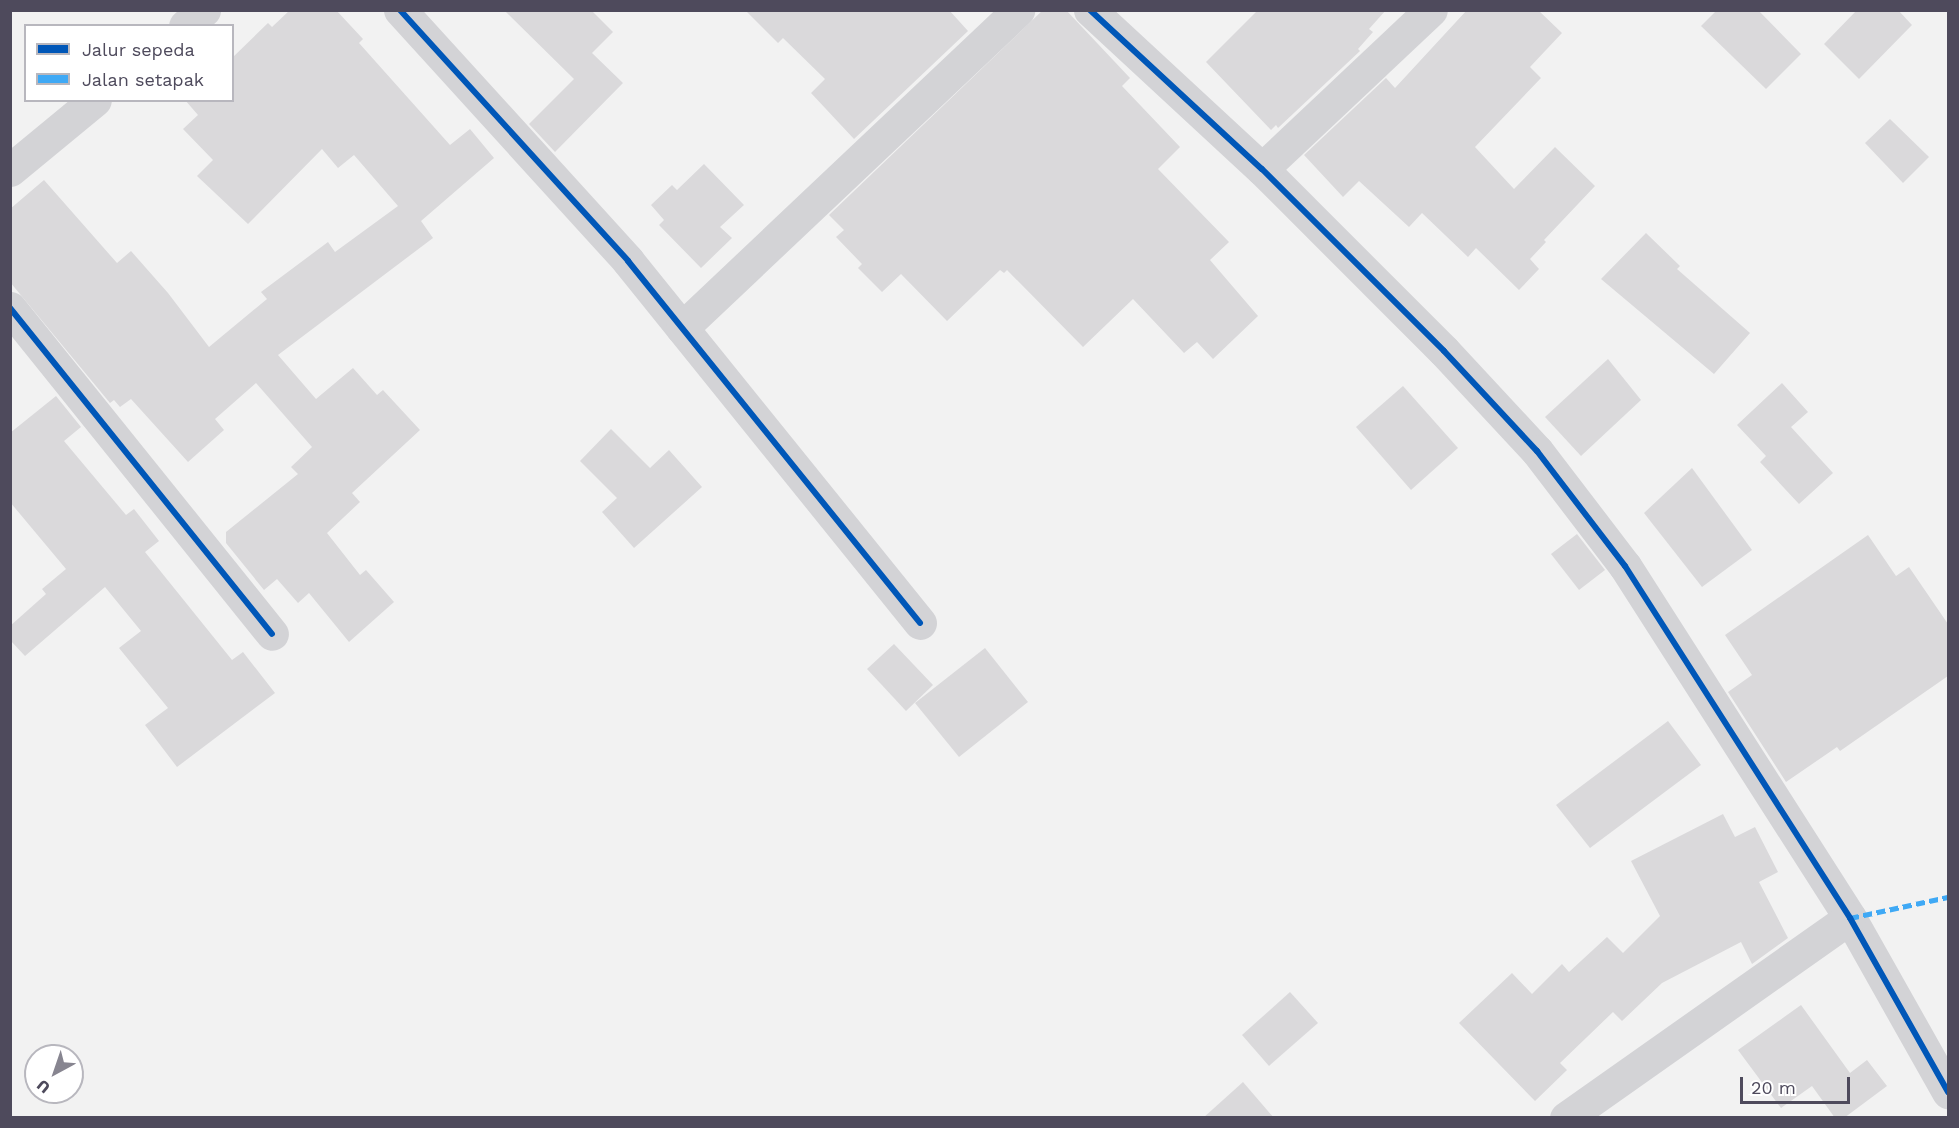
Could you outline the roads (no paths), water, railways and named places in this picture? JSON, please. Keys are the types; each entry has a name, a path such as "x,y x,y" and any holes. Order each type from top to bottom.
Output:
{"street":[{"path":"188,24 204,10"},
{"path":"400,10 628,261 920,623"},
{"path":"682,328 1018,10"},
{"path":"1090,10 1262,170 1444,351 1537,451 1625,566 1850,918 1948,1092"},
{"path":"1262,170 1431,10"},
{"path":"10,170 93,102"},
{"path":"10,308 272,634"},
{"path":"1566,1118 1850,918"}]}
